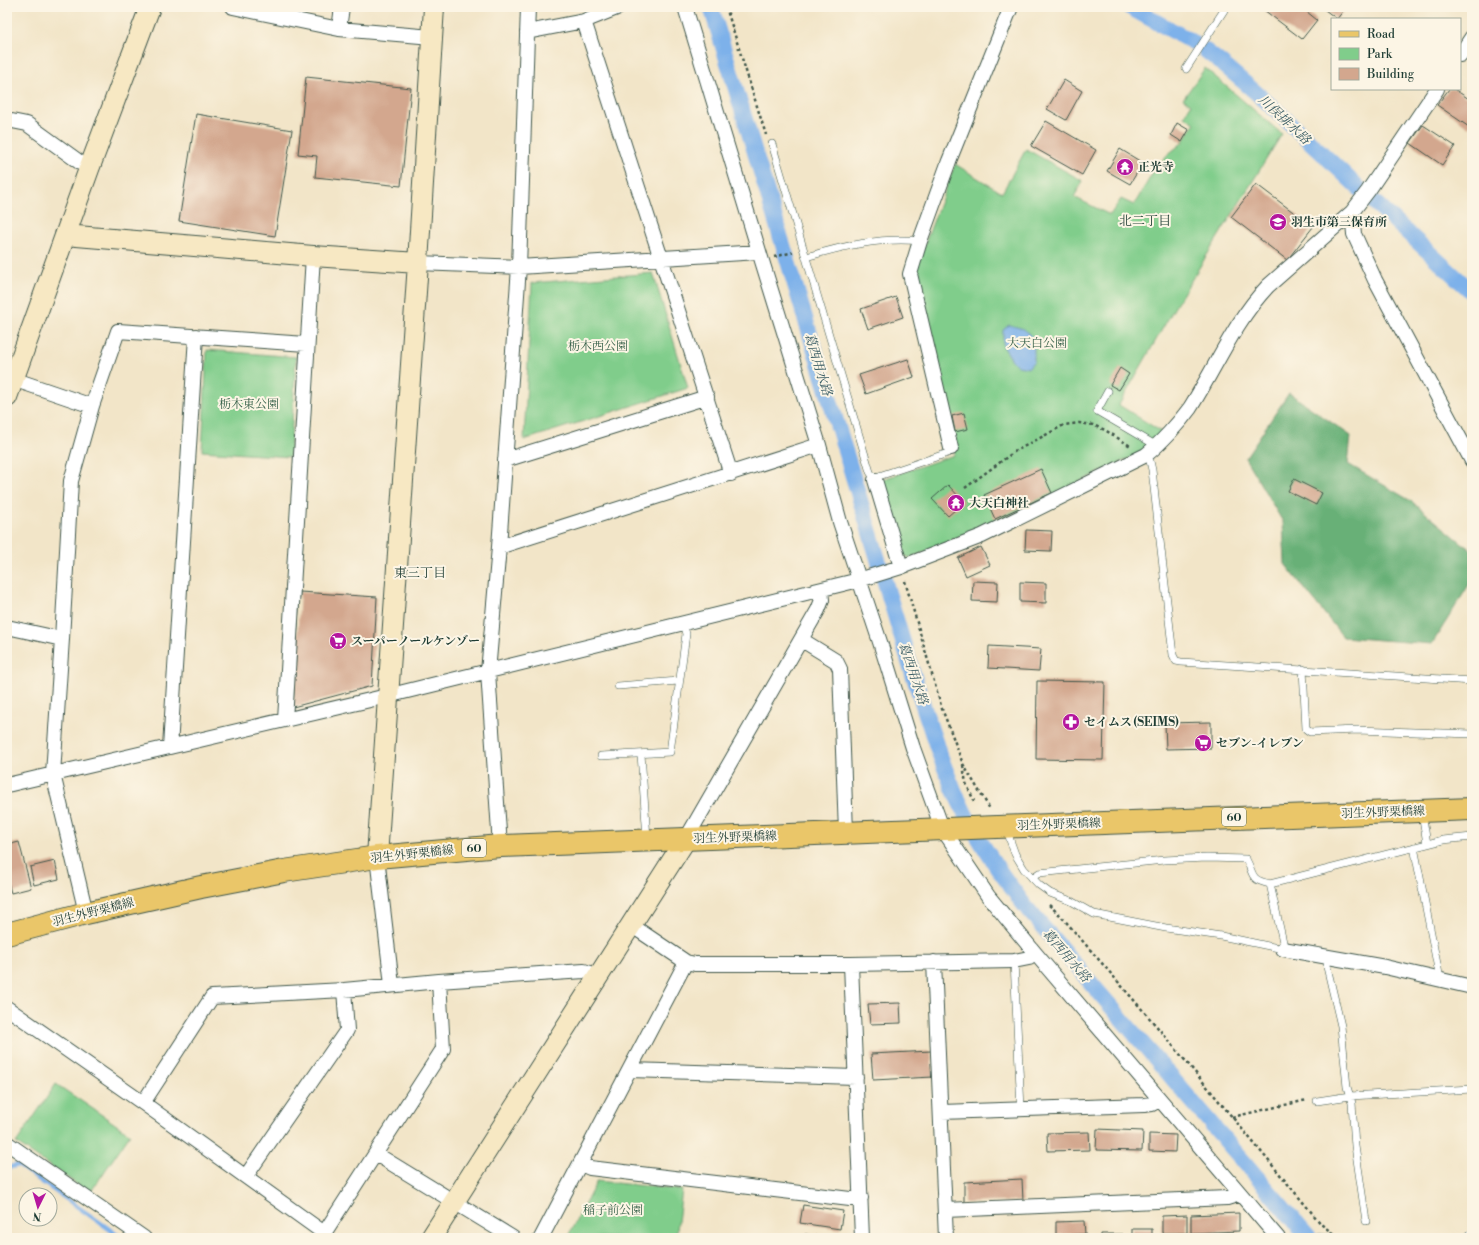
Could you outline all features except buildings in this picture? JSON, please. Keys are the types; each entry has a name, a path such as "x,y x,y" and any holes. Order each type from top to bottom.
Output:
{"main road":[{"name":"羽生外野栗橋線","path":"7,934 86,912 201,886 377,857 500,846 946,828 998,821 1472,809"}],"street":[{"path":"7,397 10,377 150,7"},
{"path":"233,7 253,9 339,29 432,37"},
{"path":"339,29 342,7"},
{"path":"392,985 377,857 434,7"},
{"path":"500,846 488,672 499,546 518,267 528,7"},
{"path":"527,32 584,21 619,7"},
{"path":"685,7 819,445 840,522 863,579 880,642 913,748 946,828 988,896 1278,1238"},
{"path":"951,448 911,279 912,267 948,161 1012,7"},
{"path":"584,21 731,474"},
{"path":"1461,54 1472,37"},
{"path":"7,785 488,672 900,570 982,536 1146,455 1157,446 1189,409 1242,318 1255,300 1268,286 1356,207 1436,90"},
{"path":"7,120 27,124 89,168"},
{"path":"1356,207 1354,234 1375,280 1472,461"},
{"path":"65,235 313,256 418,263 518,267 759,252"},
{"path":"285,720 306,344 313,256"},
{"path":"86,912 53,774 71,480 92,406 118,331 306,344"},
{"path":"170,747 196,336"},
{"path":"10,377 92,406"},
{"path":"505,460 707,397"},
{"path":"499,546 819,445"},
{"path":"874,480 900,570"},
{"path":"431,1238 686,839 802,640 822,600 821,590"},
{"path":"7,627 62,639"},
{"path":"802,640 836,661 840,669 846,832"},
{"path":"632,925 686,962 695,964 851,964 1014,961 1029,958 1035,953"},
{"path":"1284,948 1472,986"},
{"path":"541,1238 686,962"},
{"path":"934,962 946,1238"},
{"path":"851,964 862,1238"},
{"path":"143,1103 212,997 344,990 439,981 584,971 599,976"},
{"path":"7,1008 246,1176 323,1236 443,1049 439,981"},
{"path":"246,1176 347,1030 344,990"},
{"path":"630,1070 856,1077"},
{"path":"941,1112 1144,1105 1152,1104 1159,1099"},
{"path":"7,1143 144,1238"},
{"path":"376,1154 513,1238"},
{"path":"581,1164 590,1168 850,1199 860,1198"},
{"path":"945,1210 1227,1198 1240,1194"}],"lane":[{"path":"1186,69 1226,7"},
{"path":"772,144 868,465 874,480 879,476 948,453 951,448"},
{"path":"806,256 849,245 874,241 920,241"},
{"path":"1108,391 1097,412 1157,446"},
{"path":"1146,455 1150,461 1152,470 1173,655 1176,661 1472,681"},
{"path":"601,756 670,752 686,634 683,623"},
{"path":"1303,669 1306,729 1310,732 1373,730 1472,734"},
{"path":"618,686 670,681 679,682"},
{"path":"641,754 647,841"},
{"path":"1421,810 1427,844"},
{"path":"998,821 1010,840 1012,847 1024,869 1039,885 1050,893 1071,901 1094,914 1284,948 1270,884"},
{"path":"1032,878 1039,873 1164,860 1207,858 1246,859 1254,878 1258,881 1270,884 1443,840 1472,837"},
{"path":"1414,847 1440,979"},
{"path":"1328,956 1327,967 1341,1026 1347,1087 1352,1103 1355,1146 1366,1221"},
{"path":"1014,961 1021,1109"},
{"path":"1317,1101 1350,1096 1472,1089"},
{"path":"1465,1238 1472,1233"}],"path":[{"path":"726,7 767,138 772,144"},
{"path":"774,258 796,251"},
{"path":"965,488 1014,452 1064,425 1079,423 1105,430 1146,455"},
{"path":"900,570 942,709 963,764 998,821"},
{"path":"963,764 966,783 974,801"},
{"path":"1044,901 1060,915 1158,1029 1322,1225 1338,1238"},
{"path":"1232,1117 1312,1099 1317,1101"}],"green space":[{"name":"大天白公園","path":"1205,68 1282,134 1176,305 1119,405 1165,434 1149,449 982,528 910,558 903,555 881,484 883,479 954,455 956,442 916,267 955,164 1002,193 1026,149 1083,181 1074,197 1110,215 1121,199 1134,205 1155,169 1167,155 1181,144 1195,123 1184,116 1191,104 1183,99"},
{"name":"栃木西公園","path":"653,273 688,388 524,440 532,283"},
{"name":"栃木東公園","path":"207,350 296,357 290,457 202,451"},
{"path":"1289,393 1351,436 1348,464 1411,501 1472,551 1472,580 1432,644 1343,637 1285,564 1283,522 1245,458"},
{"path":"56,1084 130,1134 90,1193 16,1143"},
{"name":"稲子前公園","path":"597,1181 682,1190 676,1238 567,1238"}],"water":[{"path":"1009,325 1024,329 1034,339 1034,361 1028,368 1018,366 1003,346 1003,330"},
{"path":"1319,1234 1331,1235 1334,1238 1313,1238"}],"waterway":[{"name":"葛西用水路","path":"711,7 910,665 952,787 974,830 990,856 1025,906 1309,1238"},
{"name":"川俣排水路","path":"1129,7 1193,42"},
{"name":"川俣排水路","path":"1206,51 1266,101 1361,190"},
{"name":"川俣排水路","path":"1372,200 1472,292"},
{"path":"7,1168 18,1165 122,1238"}],"place":[{"name":"正光寺","path":"1125,167"},
{"name":"羽生市第三保育所","path":"1278,222"},
{"name":"大天白神社","path":"956,503"},
{"name":"スーパーノールケンゾー","path":"338,641"},
{"name":"セイムス (SEIMS)","path":"1071,722"},
{"name":"セブン-イレブン","path":"1203,743"}],"district":[{"name":"北二丁目","path":"1145,220"},
{"name":"東三丁目","path":"420,572"}]}
